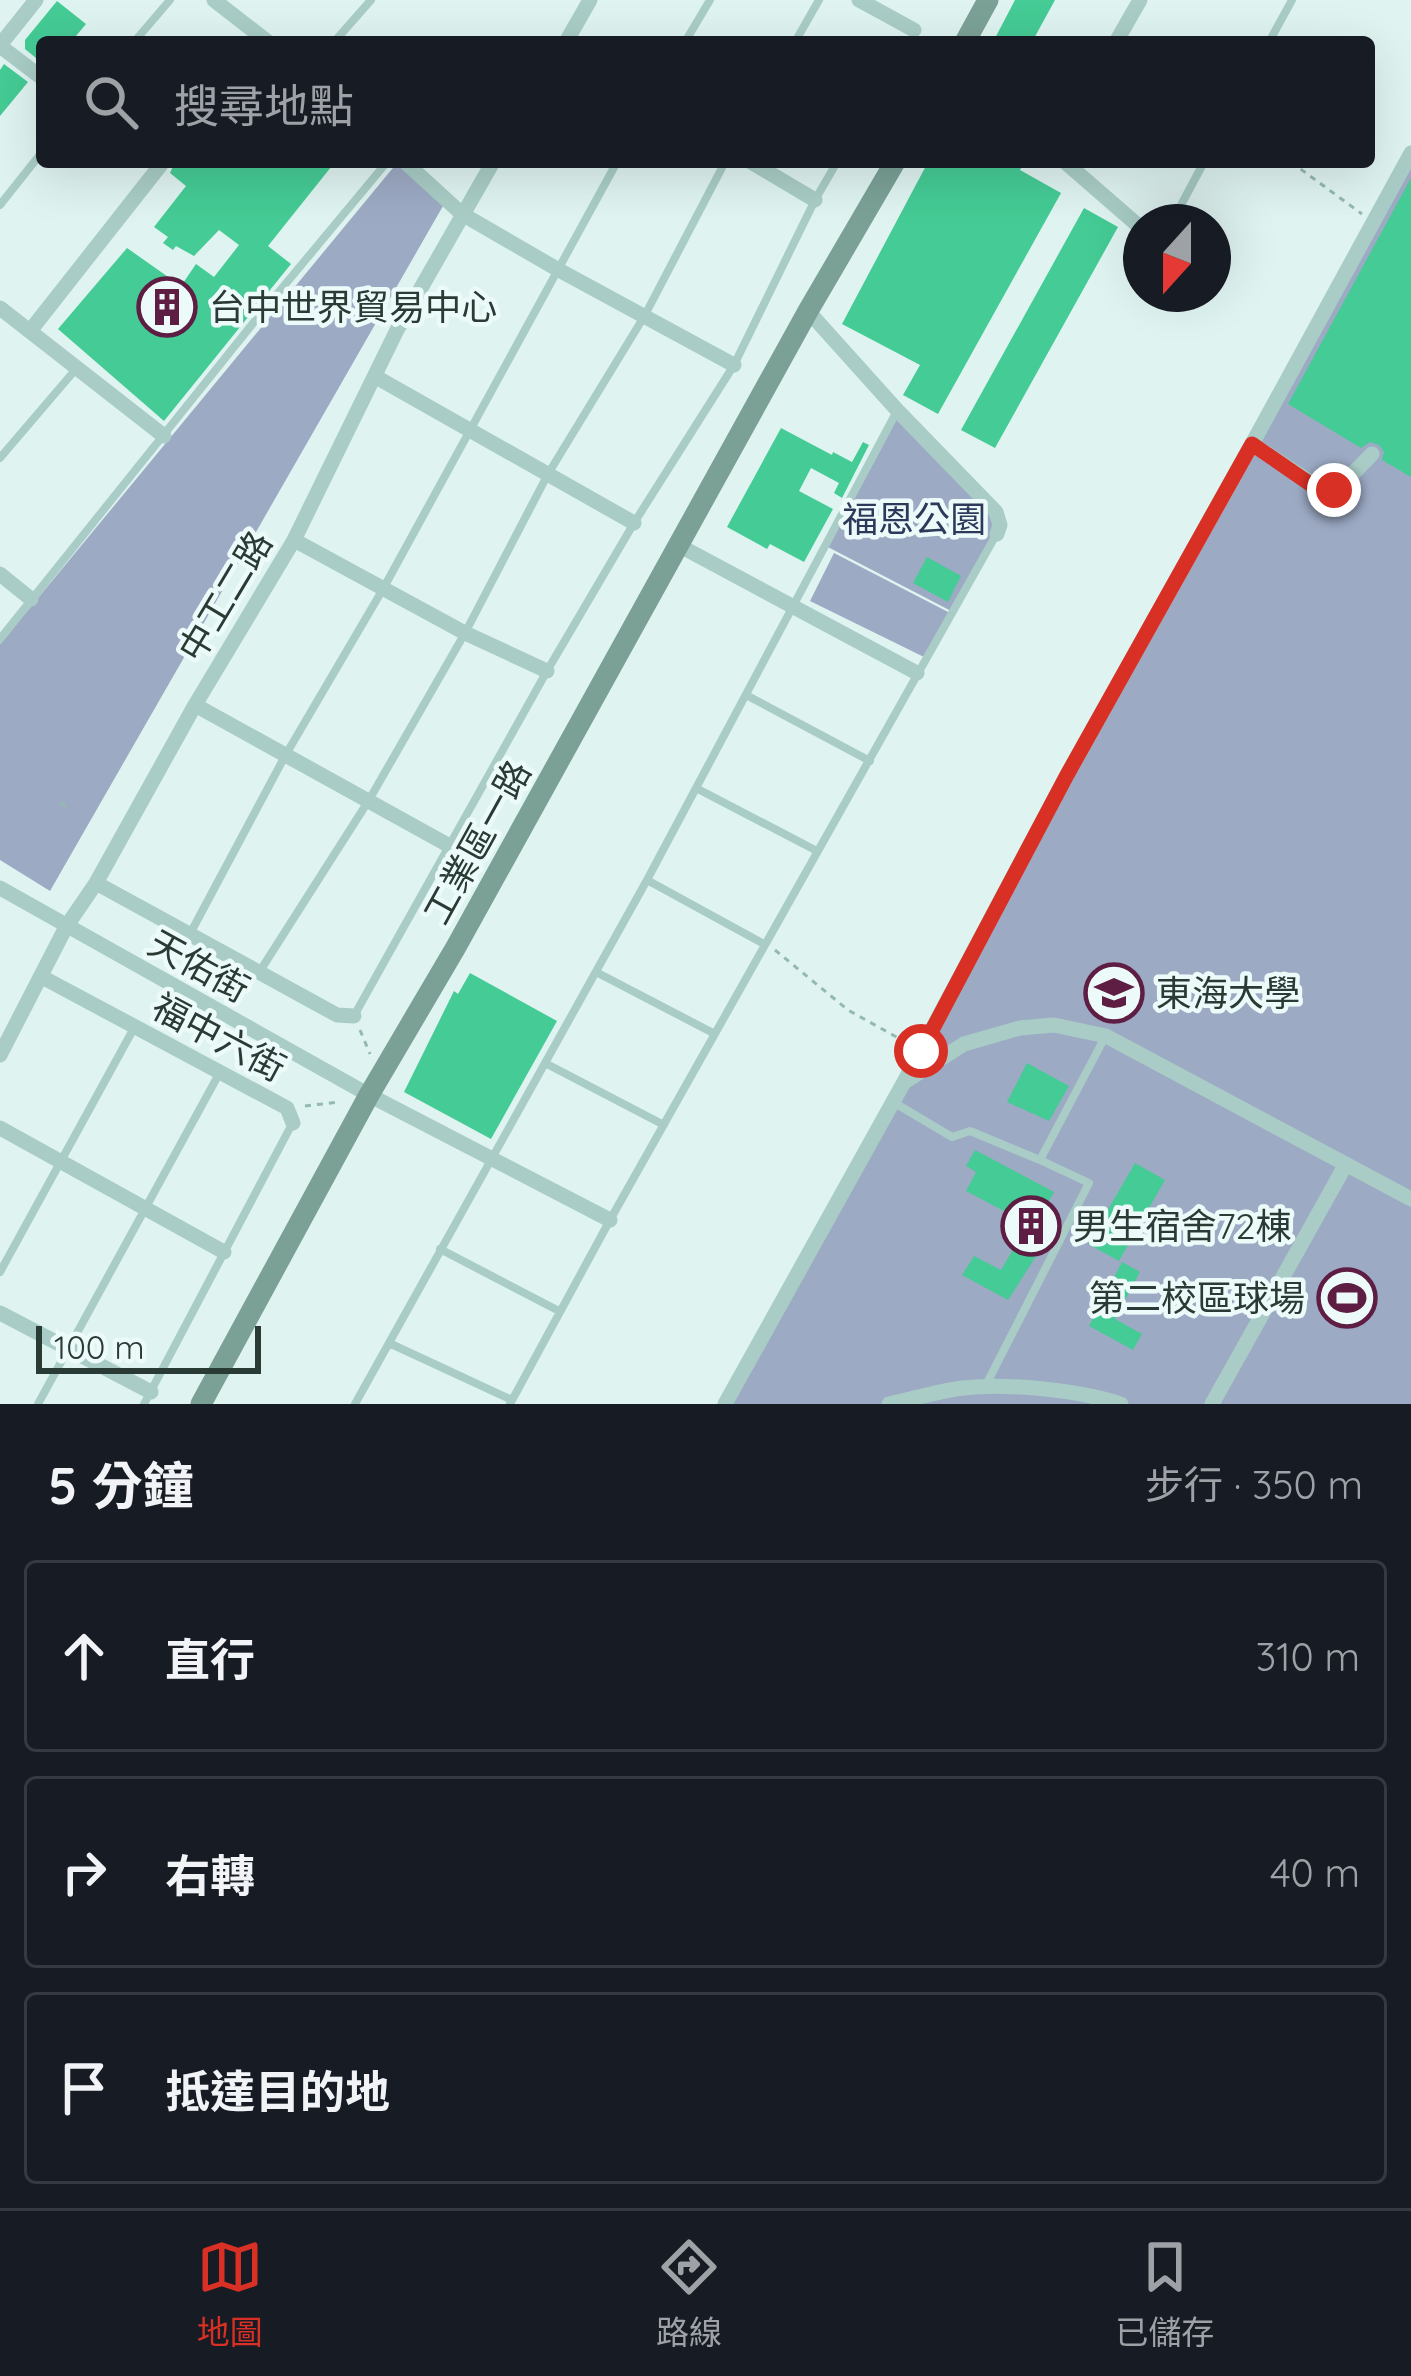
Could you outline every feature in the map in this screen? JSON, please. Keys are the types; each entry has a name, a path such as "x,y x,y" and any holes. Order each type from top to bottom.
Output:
{"street":[{"path":"36,0 0,45 36,73"},
{"path":"214,0 260,36"},
{"path":"569,36 590,0"},
{"path":"859,0 910,36"},
{"path":"958,0 984,6 968,36"},
{"path":"1120,36 1140,0"},
{"path":"725,1404 1411,153"},
{"path":"30,331 152,168"},
{"path":"412,168 462,214 734,365"},
{"name":"中工二路","path":"0,1055 66,927 294,540 397,329 489,168"},
{"path":"761,168 815,200"},
{"name":"工業區一路","path":"202,1404 369,1095 892,168"},
{"path":"1072,168 1123,212"},
{"path":"0,308 164,436"},
{"path":"808,311 996,512 997,534"},
{"path":"376,377 634,523"},
{"path":"1252,444 1327,491 1340,488 1372,454"},
{"path":"294,540 547,671"},
{"path":"680,546 917,673"},
{"path":"0,574 32,599"},
{"path":"195,705 448,845"},
{"path":"96,883 337,1015 354,1016"},
{"name":"天佑街","path":"0,888 369,1095 610,1220"},
{"name":"福中六街","path":"42,977 220,1072 290,1116"},
{"path":"904,1082 964,1044 1020,1028 1054,1025 1106,1036 1411,1199"},
{"path":"0,1128 224,1252"},
{"path":"1212,1404 1346,1164"},
{"path":"0,1313 68,1348 147,1398"},
{"path":"889,1404 986,1386 1047,1390 1121,1404"}],"lane":[{"path":"139,36 170,0"},
{"path":"339,36 371,0"},
{"path":"689,36 710,0"},
{"path":"798,36 819,0"},
{"path":"1272,36 1290,4 1275,0"},
{"path":"0,205 36,160"},
{"path":"0,639 382,168"},
{"path":"190,934 614,168"},
{"path":"260,972 369,800 466,633 548,474 645,316 722,168"},
{"path":"354,1016 547,671 734,365 834,168"},
{"path":"1182,204 1201,168"},
{"path":"0,458 77,368"},
{"path":"355,1404 647,880 897,410"},
{"path":"389,1343 511,1402 997,534"},
{"path":"746,695 870,761"},
{"path":"696,788 818,851"},
{"path":"647,880 764,944"},
{"path":"596,972 715,1034"},
{"path":"0,1272 134,1027"},
{"path":"1040,1160 1106,1036"},
{"path":"545,1063 664,1125"},
{"path":"38,1404 220,1072"},
{"path":"892,1101 952,1137 970,1131 1089,1183 986,1386"},
{"name":"福中六街","path":"147,1398 290,1116"},
{"path":"440,1249 560,1311"}],"path":[{"path":"1299,168 1373,223"},
{"path":"62,803 71,811"},
{"path":"764,944 848,1010 921,1051"},
{"path":"354,1016 370,1056"},
{"path":"290,1116 338,1102"}],"green space":[{"name":"東海大學","path":"1411,161 1411,1404 725,1404"},
{"path":"393,168 411,168 443,206 50,891 0,860 0,644"},
{"name":"福恩公園","path":"897,410 1000,525 955,613 824,545"},
{"path":"834,553 950,613 926,658 810,601"}],"building":[{"path":"1015,0 1055,0 1035,36 996,36"},
{"path":"57,1 86,24 76,36 36,36 36,58 25,49 25,40"},
{"path":"4,64 28,82 0,116 0,70"},
{"name":"台中世界貿易中心","path":"172,168 330,168 268,246 291,264 164,421 58,329 127,248 181,286 196,264 214,277 239,245 219,230 194,256 163,243 168,237 154,227 186,186 170,173"},
{"path":"925,168 1021,168 1061,193 938,414 903,395 920,365 842,324"},
{"path":"1411,178 1411,477 1382,460 1379,445 1370,442 1361,448 1288,404"},
{"path":"1084,208 1118,227 995,448 961,430"},
{"path":"781,428 852,462 863,442 869,445 842,498 834,493 839,483 811,468 799,491 833,509 804,562 727,527"},
{"path":"927,557 961,576 948,602 913,583"},
{"path":"470,973 557,1021 491,1139 404,1092 454,991 458,994"},
{"path":"1027,1063 1069,1086 1049,1121 1007,1102"},
{"path":"975,1150 1054,1192 1034,1227 966,1191 976,1172 966,1166"},
{"path":"1135,1163 1165,1180 1119,1261 1088,1244"},
{"path":"1028,1224 1049,1236 1008,1300 962,1275 974,1256 1001,1270"},
{"path":"1122,1262 1140,1272 1115,1319 1142,1334 1133,1350 1089,1326"}],"place":[{"name":"台中世界貿易中心","path":"167,307"},
{"name":"東海大學","path":"1114,993"},
{"name":"男生宿舍72棟","path":"1031,1226"},
{"name":"第二校區球場","path":"1347,1298"}],"route":[{"path":"921,1051 1067,775 1252,444 1316,488 1334,490"}]}
